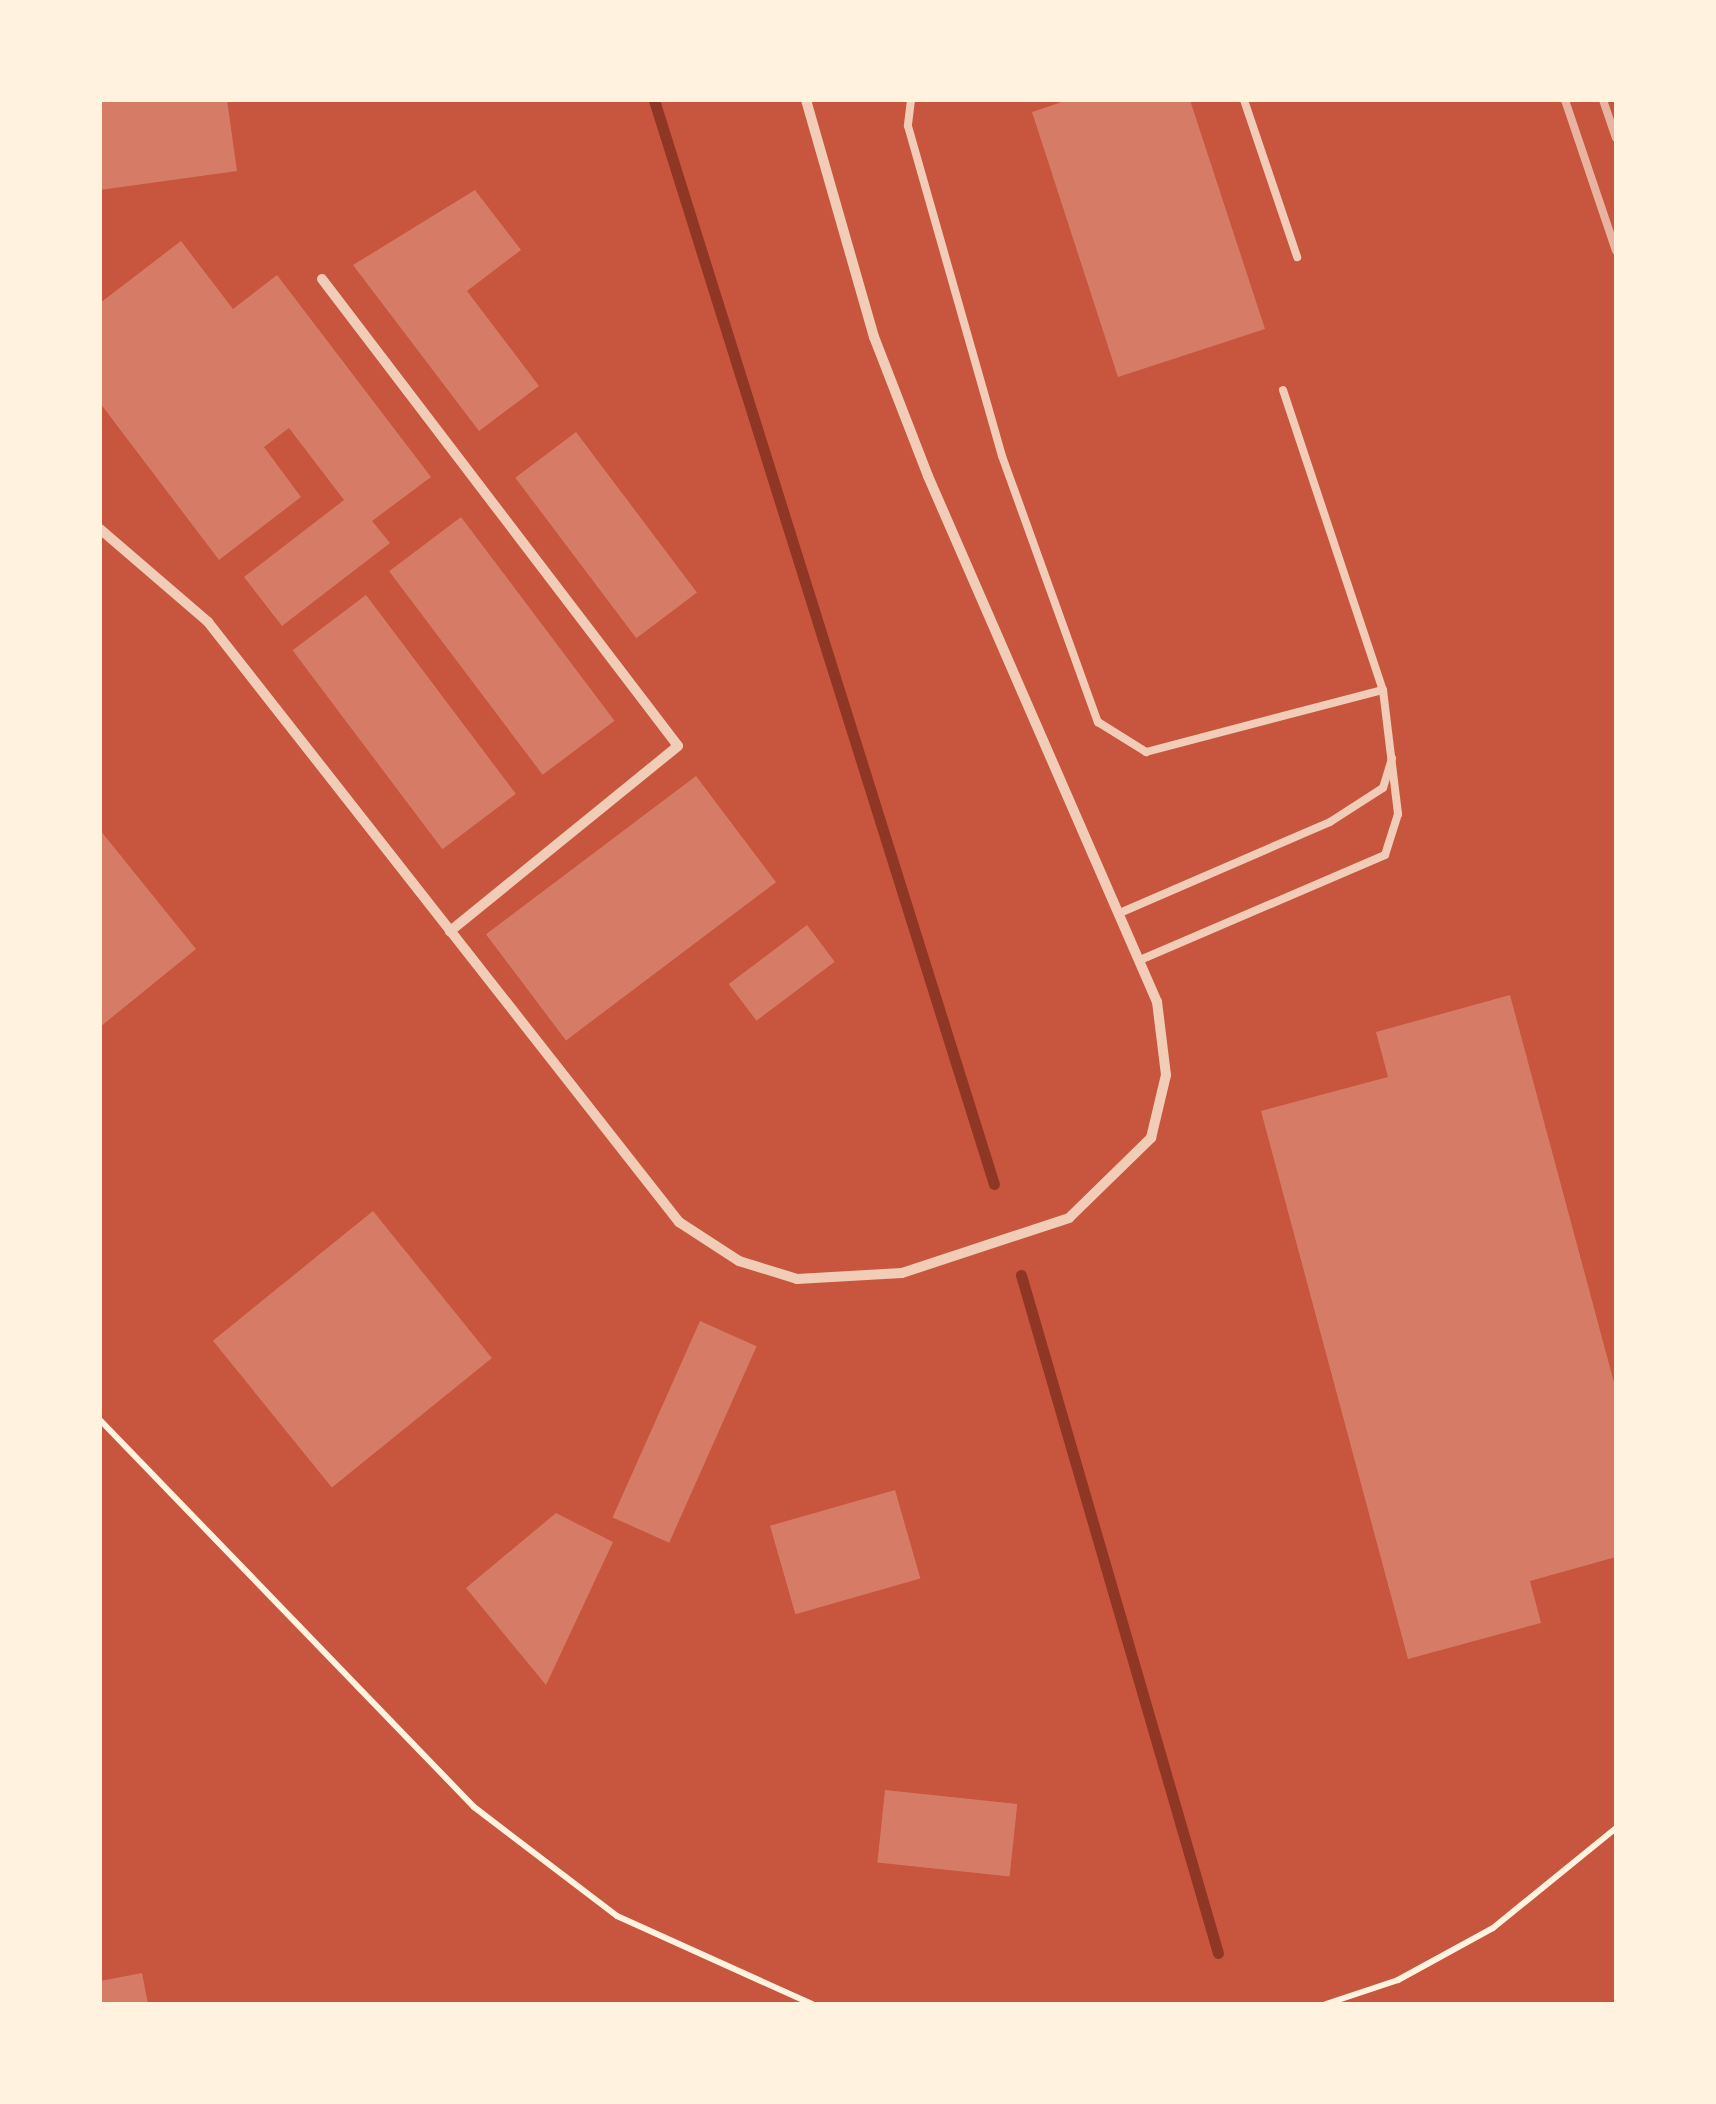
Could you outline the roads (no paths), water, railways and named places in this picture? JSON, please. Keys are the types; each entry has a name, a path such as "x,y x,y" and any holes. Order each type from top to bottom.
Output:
{"street":[{"path":"100,530 208,622 679,1222 739,1261 798,1279 902,1273 1070,1218 1118,1179 1151,1138 1166,1075 1142,960 894,389 806,100"},
{"path":"322,278 678,746 450,931"}],"lane":[{"path":"911,100 908,126 1002,456 1098,722 1146,752 1383,690"},
{"path":"1244,100 1297,258"},
{"path":"1142,960 1385,855 1398,814 1395,749 1383,690 1283,390"},
{"path":"1122,912 1330,822 1382,788 1395,749"}],"waterway":[{"path":"654,100 994,1184"},
{"path":"1021,1275 1218,1953"}],"railway":[{"path":"1565,100 1616,251"},
{"path":"1603,100 1616,138"}]}
